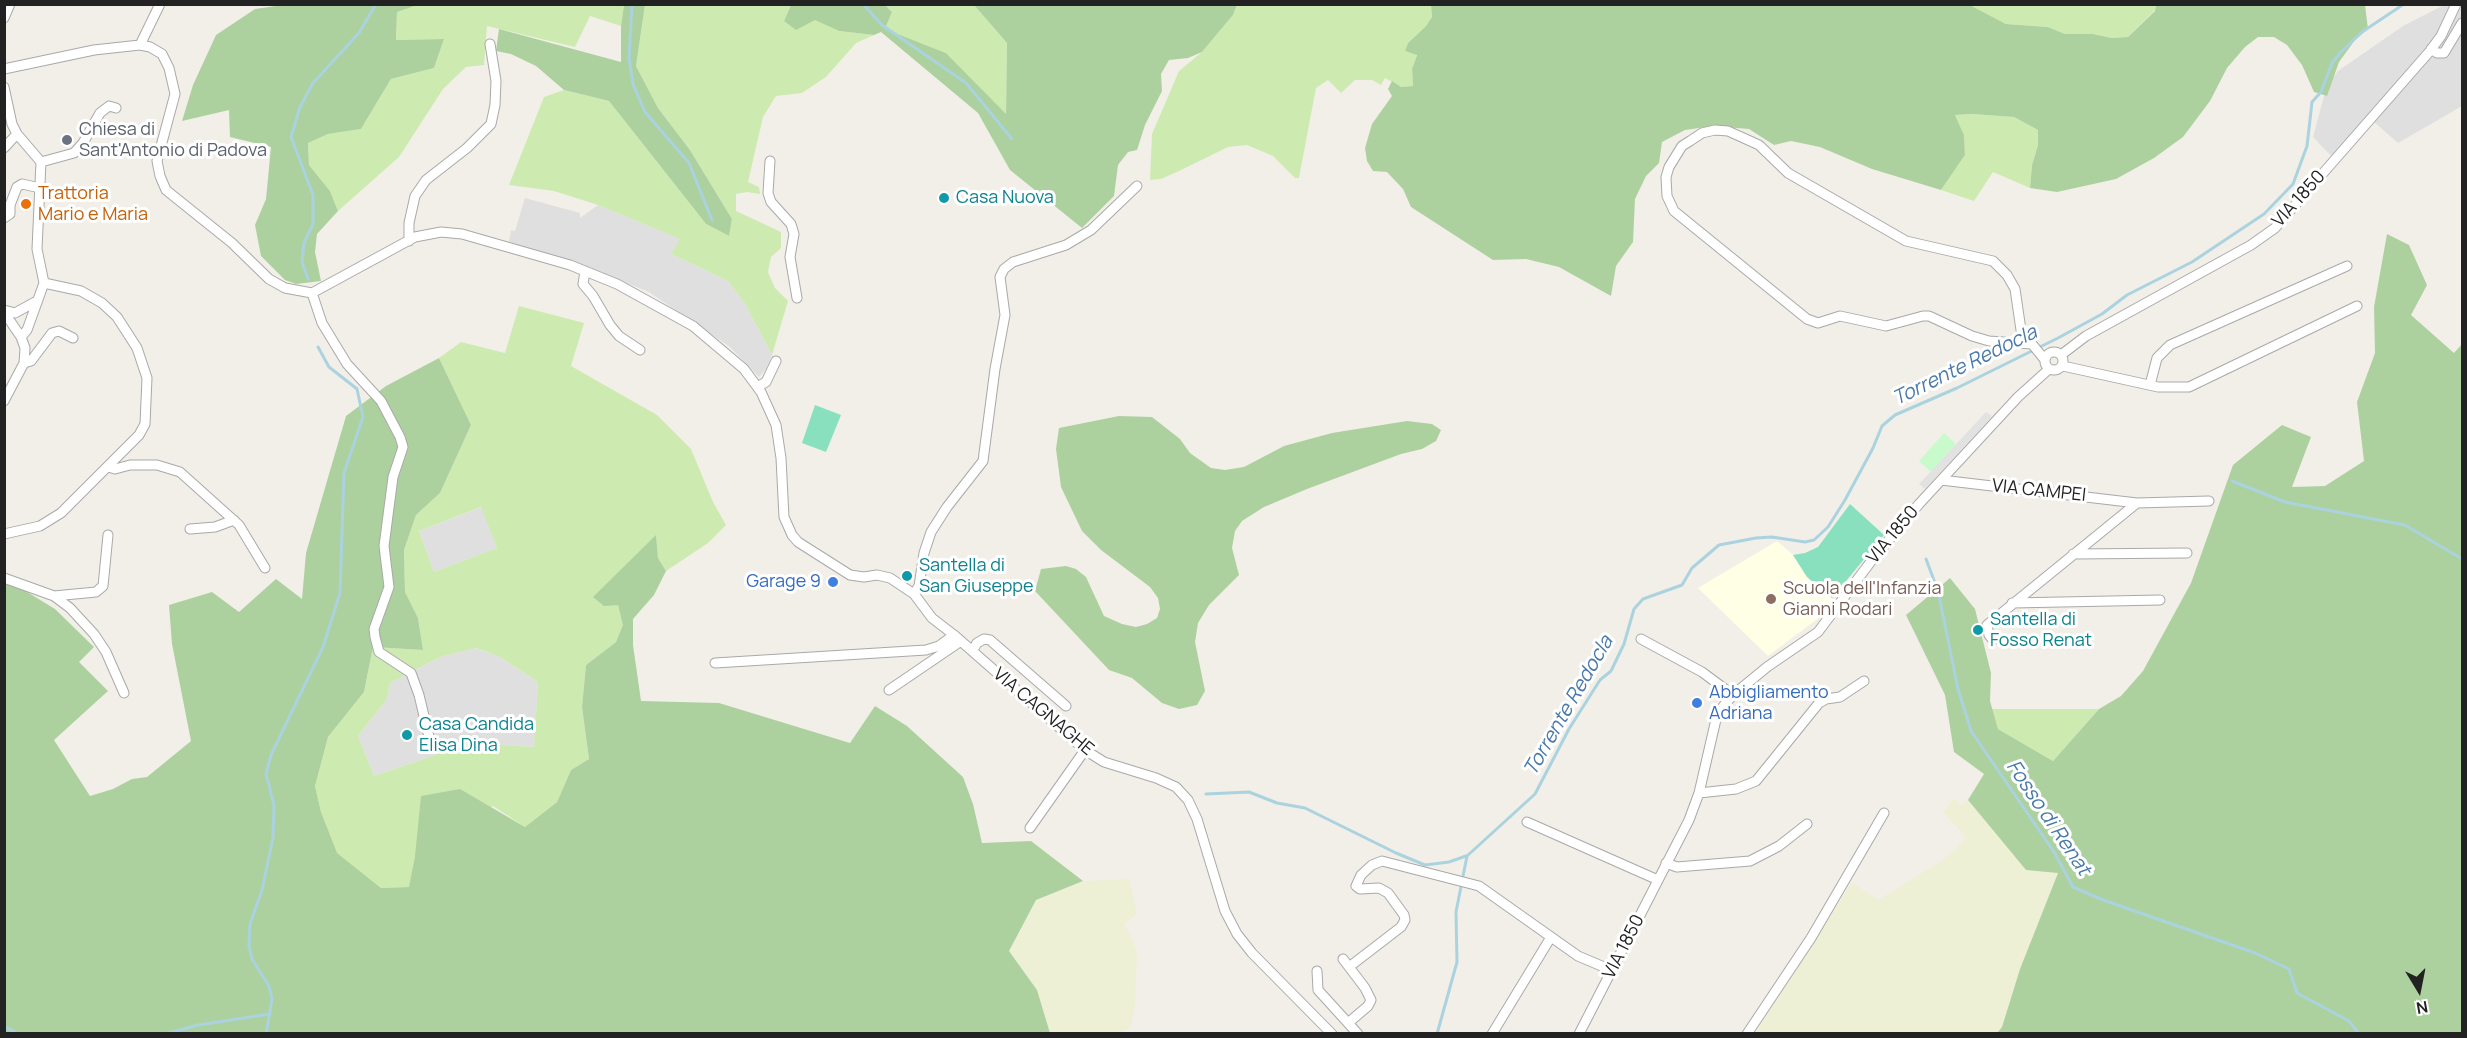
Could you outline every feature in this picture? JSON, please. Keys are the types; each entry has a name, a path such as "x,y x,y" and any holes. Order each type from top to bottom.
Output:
{"street":[{"path":"4,18 10,4"},
{"path":"140,45 160,4"},
{"name":"VIA 1850","path":"1579,1034 1689,820 1699,793 1717,715 1733,695 1818,632 1872,560 1941,480 2018,397 2051,352 2061,355 2086,336 2251,245 2275,228 2431,49 2441,36 2456,4"},
{"path":"2431,49 2437,53 2444,52 2463,23"},
{"path":"409,241 409,223 415,196 426,180 467,148 491,124 496,81 490,44"},
{"path":"4,69 94,50 140,45 150,47 162,54 169,68 175,94 157,161 166,190 232,243 269,279 285,288 312,293 415,237 441,232 462,234 585,271 617,284 693,326 726,352 759,386 766,382 776,361"},
{"path":"5,88 8,112 17,134 38,158 40,188 37,249 44,283 35,302 34,312 21,337"},
{"path":"38,158 74,153 83,143 100,113 109,106 116,108"},
{"path":"2032,344 1972,336 1929,316 1886,326 1840,316 1818,323 1807,319 1674,210 1667,196 1666,177 1674,157 1702,133 1715,130 1741,135 1759,145 1791,175 1906,241 1993,261 2011,280 2021,330 2032,344 2045,361"},
{"path":"4,148 17,134"},
{"path":"770,161 768,193 771,202 791,224 794,234 790,257 797,298"},
{"path":"4,218 10,214 10,205 16,187 22,184 40,188"},
{"path":"914,594 919,586 924,553 931,532 946,507 983,461 994,369 1005,315 1000,277 1004,269 1013,262 1066,245 1091,230 1137,186"},
{"path":"2150,385 2157,358 2170,345 2347,266"},
{"path":"585,271 583,284 610,325 619,336 640,350"},
{"path":"4,534 40,525 61,513 140,435 145,424 147,378 137,348 117,317 102,303 81,291 44,283"},
{"path":"312,293 322,323 347,364 381,401 403,447 393,477 384,546 389,586 375,629 375,637 379,652 411,673 430,741"},
{"path":"4,311 15,313 35,302"},
{"path":"2061,355 2064,360 2062,366 2172,388 2196,384 2357,306"},
{"path":"4,311 21,337 25,348 24,363 4,401"},
{"path":"24,363 31,361 52,333 59,331 73,338"},
{"name":"VIA 1850","path":"2045,361 2056,370 2062,366"},
{"name":"VIA CAGNAGHE","path":"759,386 776,424 781,458 782,510 792,535 803,546 850,575 856,577 886,576 914,594 932,618 958,638 1085,750 1104,762 1156,778 1176,788 1188,800 1197,819 1225,911 1237,934 1252,953 1332,1034"},
{"path":"108,467 115,469 130,465 156,465 180,472 212,498 239,525 265,568"},
{"name":"VIA CAMPEI","path":"1941,480 2137,502 2209,501"},
{"path":"1993,640 1987,631 1987,626 2137,502"},
{"path":"190,529 215,527 234,520"},
{"path":"54,596 96,592 103,586 108,535"},
{"path":"2073,554 2187,553"},
{"path":"4,578 54,596 70,608 94,634 106,652 124,693"},
{"path":"2012,603 2160,600"},
{"path":"716,663 926,650 958,638"},
{"path":"889,690 958,638"},
{"name":"VIA CAGNAGHE","path":"972,651 977,643 984,639 990,640 1066,706"},
{"path":"1641,639 1702,672 1733,695"},
{"path":"1699,793 1736,789 1756,780 1819,703 1826,699 1840,697 1864,681"},
{"path":"1030,828 1085,750"},
{"path":"1747,1034 1811,938 1884,813"},
{"path":"1527,822 1658,880"},
{"path":"1666,863 1677,867 1750,861 1779,846 1807,824"},
{"path":"1348,1023 1368,1006 1371,1000 1346,963 1401,927 1405,920 1404,915 1388,893 1379,888 1358,889 1356,886 1361,875 1372,865 1382,861 1475,885 1578,956 1611,970"},
{"path":"1492,1034 1551,937"},
{"path":"1317,971 1318,990 1358,1034"}],"shaded area":[{"path":"2444,5 2462,5 2462,106 2398,143 2373,121 2337,162 2313,137 2327,85 2338,71 2403,26"},
{"path":"525,198 580,213 580,218 598,205 681,239 671,254 728,281 745,304 772,355 766,369 759,377 730,347 649,292 575,262 509,242 511,230 515,231"},
{"path":"1986,412 1992,416 1925,489 1919,484"},
{"path":"482,507 497,548 434,572 419,531"},
{"name":"Scuola dell'Infanzia Gianni Rodari","path":"1777,541 1793,555 1807,577 1835,601 1820,617 1768,656 1698,588"},
{"path":"475,648 500,657 538,682 534,747 470,743 374,776 358,736 387,699 390,683 440,657"},
{"path":"1954,798 1961,805 1968,800 2026,870 2058,873 2020,969 2002,1027 1997,1033 1755,1034 1852,882 1878,900 1938,863 1956,849 1965,837 1943,812"},
{"path":"1129,879 1137,914 1125,924 1137,951 1135,1005 1131,1027 1121,1033 1050,1033 1037,990 1009,951 1036,900 1083,881"}],"green space":[{"path":"290,4 417,5 397,12 396,40 444,39 434,68 391,79 361,129 328,134 308,143 309,165 330,191 338,211 317,234 315,252 321,281 296,284 285,280 261,256 255,225 266,199 271,147 230,137 229,110 182,121 193,85 216,35 255,9"},
{"path":"417,4 624,5 621,26 590,16 575,47 487,26 484,65 466,67 443,89 399,157 338,211 330,191 309,165 308,143 328,134 361,129 391,79 434,68 444,39 396,40 397,12"},
{"path":"624,5 645,5 636,66 658,108 690,150 732,219 729,236 706,224 609,101 564,90 536,66 511,54 496,51 499,29 621,62 621,26"},
{"path":"645,5 791,5 784,21 815,19 839,31 874,35 856,43 826,77 802,93 776,96 763,117 748,182 759,187 760,194 747,192 736,194 736,211 781,232 781,248 771,257 768,272 775,288 788,301 772,355 745,304 728,281 671,254 680,239 598,205 554,191 509,185 544,97 564,90 609,101 706,224 729,236 732,219 690,150 658,108 636,66"},
{"path":"791,5 885,5 892,12 885,29 946,53 1006,114 1007,43 974,5 1237,5 1233,15 1202,52 1188,58 1169,60 1161,74 1162,91 1145,125 1137,150 1128,152 1118,165 1114,196 1082,228 1010,170 978,113 881,32 874,35 839,31 815,20 796,30 784,21"},
{"path":"885,5 974,5 1007,43 1006,115 946,53 885,29 892,12"},
{"path":"1237,5 1431,5 1432,17 1408,43 1405,51 1417,54 1412,69 1413,86 1401,87 1385,78 1381,85 1372,80 1355,80 1341,93 1328,80 1316,88 1299,178 1295,178 1273,156 1247,145 1228,147 1161,179 1150,180 1152,134 1179,71 1202,52 1233,15"},
{"path":"1431,5 1970,5 2006,24 2048,27 2065,34 2093,34 2112,38 2128,37 2155,11 2156,5 2365,5 2368,29 2355,40 2339,62 2327,96 2314,92 2302,65 2287,45 2274,37 2258,37 2245,47 2227,68 2210,101 2183,137 2154,158 2116,179 2057,192 2030,188 2032,165 2038,145 2038,130 2014,117 1955,115 1964,135 1965,155 1941,190 1872,169 1820,147 1791,141 1774,145 1749,129 1713,126 1685,130 1662,142 1659,163 1646,176 1635,199 1633,242 1616,266 1611,296 1559,267 1526,259 1493,260 1411,207 1403,189 1387,172 1373,171 1367,161 1365,148 1372,124 1392,96 1388,89 1392,81 1401,87 1413,86 1412,69 1417,55 1405,51 1408,43 1432,17"},
{"path":"1970,5 2156,5 2155,10 2128,37 2112,38 2093,34 2065,34 2048,27 2006,24"},
{"path":"1955,115 2014,117 2038,130 2038,145 2032,165 2030,188 1993,172 1974,201 1941,190 1965,155 1964,135"},
{"path":"2387,234 2409,245 2427,285 2411,315 2454,353 2462,344 2462,1033 1997,1033 2002,1027 2020,969 2058,873 2026,870 1968,800 1984,774 1954,752 1945,695 1906,615 1950,578 1975,609 1991,673 1990,701 1998,729 2053,761 2099,709 2121,696 2143,671 2191,583 2233,465 2282,425 2311,437 2292,487 2325,486 2364,461 2357,402 2375,353 2374,307"},
{"path":"519,306 584,323 571,366 657,415 691,449 713,502 726,525 708,543 666,571 658,558 656,536 594,597 618,605 624,625 616,642 586,665 582,707 589,759 571,770 557,802 525,827 493,806 415,856 410,887 381,888 336,853 321,812 315,786 328,737 364,692 373,647 423,650 418,618 405,592 404,550 416,515 440,493 471,425 439,358 461,342 505,353","holes":["481,507 497,548 434,572 419,531","476,648 500,657 538,682 534,747 470,743 374,776 358,736 387,699 390,683 440,657"]},
{"path":"439,358 471,425 440,493 416,515 404,550 405,592 418,618 423,650 373,647 364,692 328,737 315,786 321,812 337,853 381,888 409,887 415,856 421,796 460,789 525,827 557,802 571,770 589,759 582,707 586,665 616,642 623,625 618,605 604,606 593,597 656,535 658,558 666,571 654,595 633,619 633,645 641,701 719,703 850,743 875,706 907,726 963,777 973,804 982,843 1031,841 1083,881 1036,900 1009,951 1037,990 1050,1033 5,1033 4,585 14,584 55,609 94,647 79,662 108,691 54,740 90,796 113,789 132,779 147,777 191,741 172,644 169,605 212,592 239,612 276,579 302,599 306,553 346,416 386,386"},
{"path":"815,405 841,415 826,452 802,443"},
{"path":"1119,416 1152,417 1180,439 1190,453 1211,468 1225,470 1244,467 1284,446 1332,433 1407,421 1432,424 1441,430 1436,441 1422,449 1401,454 1307,489 1264,507 1242,521 1235,531 1232,548 1239,575 1209,605 1198,623 1195,642 1205,691 1197,705 1179,709 1162,703 1132,678 1109,670 1035,591 1041,569 1066,566 1076,569 1086,577 1104,616 1136,627 1157,618 1160,609 1158,598 1150,587 1101,550 1082,531 1061,487 1056,449 1059,428"},
{"path":"1944,433 1956,444 1931,472 1919,461"},
{"path":"1850,504 1884,535 1832,598 1807,577 1793,555 1818,547"},
{"path":"1992,709 2099,709 2053,761 1998,729"}],"waterway":[{"path":"308,279 302,262 304,243 313,224 313,195 291,137 300,107 313,83 359,33 376,4"},
{"path":"632,4 629,58 633,84 645,112 689,163 712,220"},
{"path":"863,4 882,25 966,83 1012,139"},
{"name":"Torrente Redocla","path":"1437,1034 1457,962 1456,912 1467,856 1535,794 1569,729 1600,680 1611,671 1624,644 1634,609 1643,599 1682,585 1692,568 1719,545 1772,537 1805,542 1814,540 1828,527 1845,500 1882,426 1895,415 1957,388 2058,338 2102,314 2127,295 2192,262 2264,214 2293,184 2307,146 2312,102 2321,92 2332,63 2362,32 2404,4"},
{"path":"266,1034 272,999 269,986 252,959 249,946 250,924 262,890 273,838 274,805 266,774 271,755 323,647 340,593 344,473 363,417 357,389 329,367 318,347"},
{"path":"2232,481 2285,502 2405,525 2462,559"},
{"name":"Fosso di Renat","path":"1926,559 1938,591 1958,689 1971,731 2054,852 2073,887 2103,900 2255,953 2289,969 2297,993 2349,1021 2359,1034"},
{"path":"1206,794 1249,792 1277,803 1305,808 1425,865 1449,862 1466,856"},
{"path":"165,1034 198,1025 270,1014"},
{"path":"4,1026 18,1034"}],"place":[{"name":"Chiesa di Sant'Antonio di Padova","path":"67,140"},
{"name":"Casa Nuova","path":"944,198"},
{"name":"Trattoria Mario e Maria","path":"26,204"},
{"name":"Santella di San Giuseppe","path":"907,576"},
{"name":"Garage 9","path":"833,582"},
{"name":"Scuola dell'Infanzia Gianni Rodari","path":"1771,599"},
{"name":"Santella di Fosso Renat","path":"1978,630"},
{"name":"Abbigliamento Adriana","path":"1697,703"},
{"name":"Casa Candida Elisa Dina","path":"407,735"}]}
